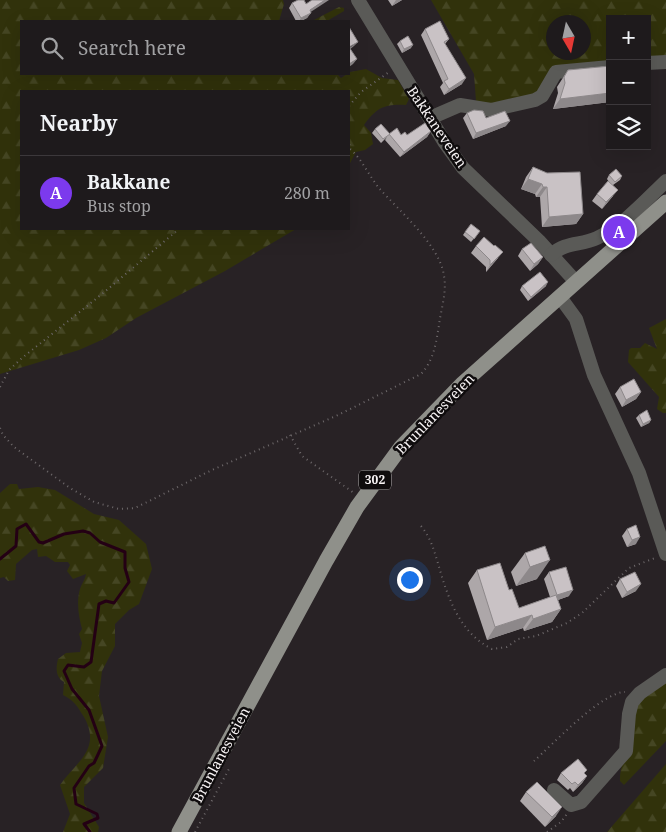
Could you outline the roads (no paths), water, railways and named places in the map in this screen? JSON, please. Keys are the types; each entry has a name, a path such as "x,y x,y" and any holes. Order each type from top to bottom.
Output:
{"main road":[{"name":"Brunlanesveien","path":"179,832 326,561 363,498 400,447 463,383 666,202"}],"street":[{"name":"Bakkaneveien","path":"358,0 467,180 507,209 576,282"},
{"path":"651,64 666,62"},
{"path":"430,118 460,106 491,110 524,104 542,96 556,72 606,67"},
{"path":"551,255 565,245 587,241 604,234 666,181"},
{"path":"560,296 576,318 594,375 639,473 663,555"},
{"path":"554,790 571,806 581,802 626,751 629,714 637,696 666,674"}],"waterway":[{"path":"0,559 16,546 17,529 26,524 39,542 43,543 64,534 83,531 90,533 100,542 125,552 125,568 129,582 114,603 106,601 99,604 91,662 84,667 68,665 64,671 72,689 89,710 102,746 94,763 89,766 74,788 76,804 97,814 98,818 84,824 90,832"}],"place":[{"name":"Bakkane","path":"619,232"}]}
